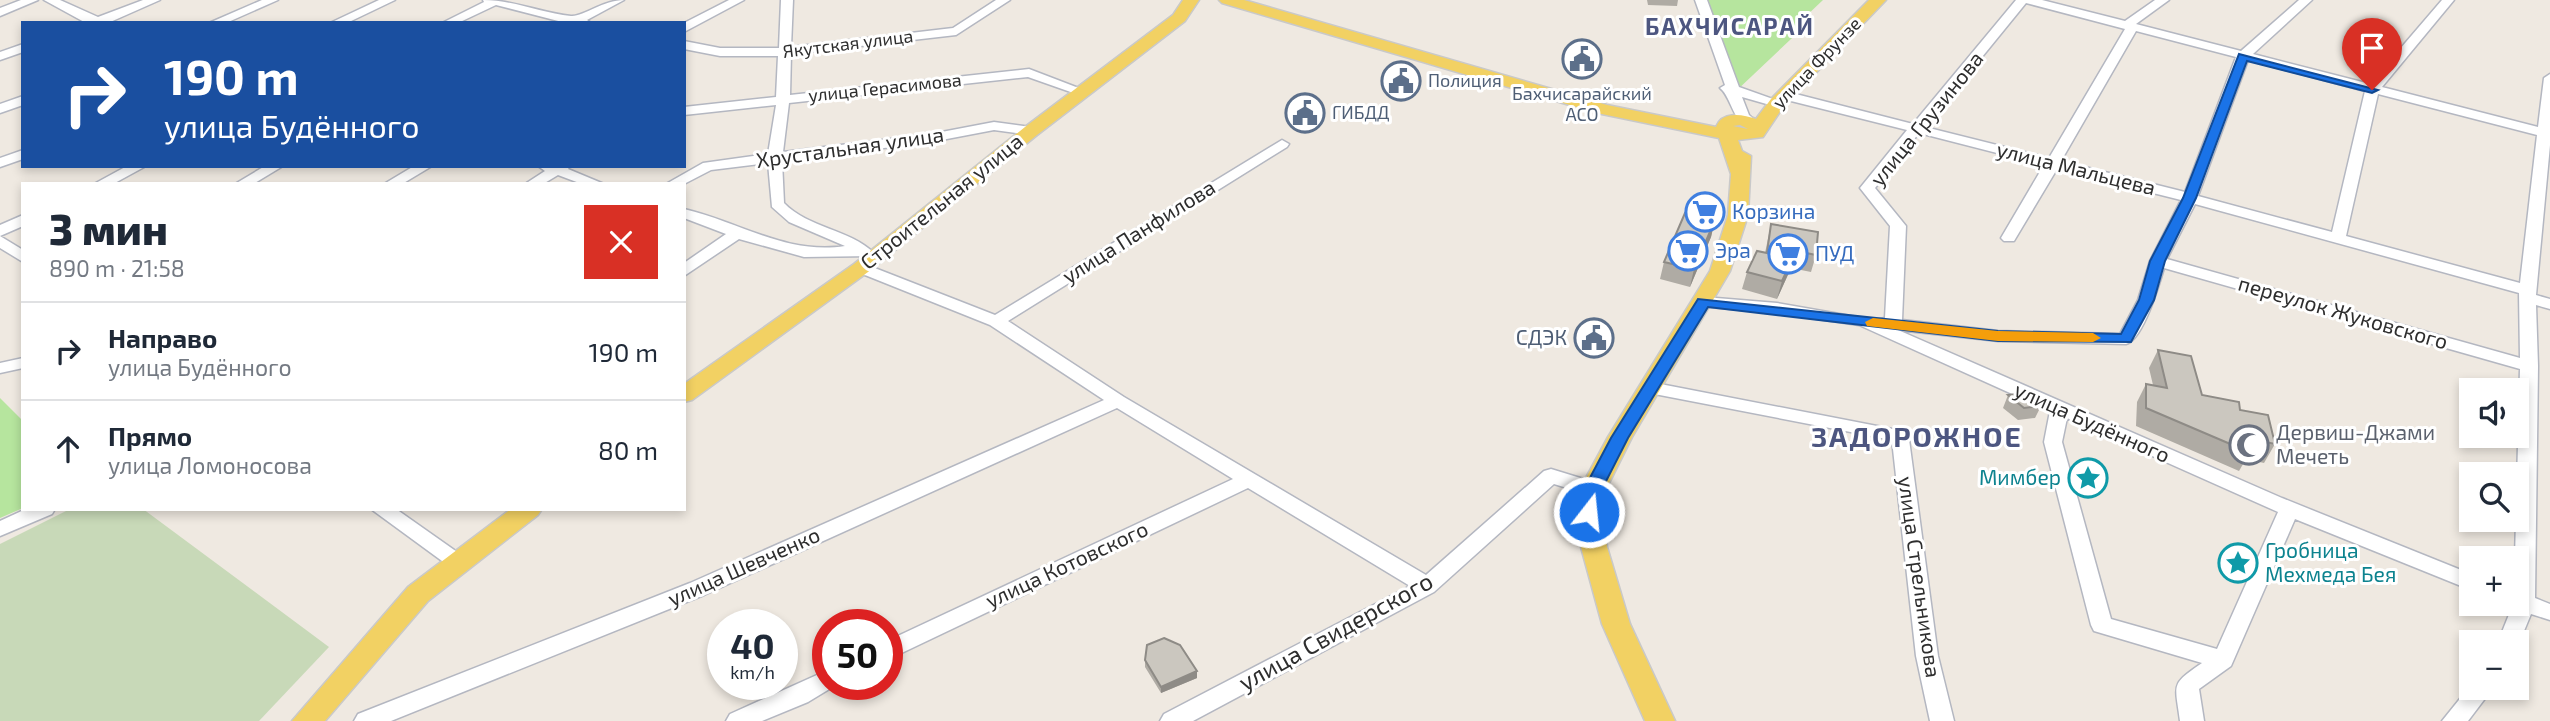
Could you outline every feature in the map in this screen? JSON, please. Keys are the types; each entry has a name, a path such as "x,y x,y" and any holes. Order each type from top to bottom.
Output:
{"main road":[{"name":"Строительная улица","path":"686,393 1179,18 1191,0"},
{"path":"1227,0 1603,109 1665,123 1740,129"},
{"name":"улица Фрунзе","path":"1660,721 1616,624 1597,559 1589,512 1593,489 1650,388 1704,302 1731,245 1738,215 1740,129 1781,99 1878,0"},
{"path":"307,721 418,594 526,511"}],"street":[{"path":"0,12 32,0"},
{"path":"50,0 95,21"},
{"path":"100,21 154,0"},
{"path":"220,21 272,0"},
{"path":"341,21 388,0"},
{"path":"452,21 494,0 573,21"},
{"path":"579,21 618,0"},
{"path":"686,27 738,0"},
{"path":"787,0 783,99 775,158 775,196 782,210 851,241 864,258"},
{"name":"Якутская улица","path":"686,45 741,54 786,52 956,31 1004,0"},
{"path":"1694,0 1743,117 1740,129"},
{"path":"1701,0 1729,89"},
{"name":"улица Грузинова","path":"1893,325 1898,226 1867,188 1918,130 2022,0"},
{"path":"2028,0 2546,134"},
{"path":"2009,238 2129,26 2163,0"},
{"path":"1863,321 1998,336 2126,339 2146,300 2158,261 2190,198 2243,56 2306,0"},
{"path":"2337,237 2372,90 2448,0"},
{"path":"0,56 21,49"},
{"name":"улица Герасимова","path":"686,111 1029,73 1082,92"},
{"path":"2522,546 2529,366 2527,294 2550,78"},
{"name":"улица Мальцева","path":"1729,89 1918,130 2190,198 2337,237 2527,294 2550,304"},
{"path":"0,109 21,101"},
{"name":"Хрустальная улица","path":"676,182 699,168 931,138 994,126 1031,131"},
{"name":"улица Панфилова","path":"996,321 1282,144"},
{"path":"0,163 21,154"},
{"path":"105,182 135,168"},
{"path":"246,182 272,168"},
{"path":"395,182 421,168"},
{"path":"535,182 555,168 592,182"},
{"path":"686,214 805,253 864,258 996,321 1118,401 1427,586"},
{"path":"0,231 21,221"},
{"path":"686,270 739,232"},
{"path":"0,240 21,256"},
{"name":"переулок Жуковского","path":"2158,261 2529,366"},
{"name":"улица Будённого","path":"1704,302 1777,308 1863,321 2059,410 2289,509 2459,577"},
{"path":"0,368 21,363"},
{"name":"улица Стрельникова","path":"1650,388 1901,436 1927,656 1942,721"},
{"name":"улица Шевченко","path":"366,721 697,589 1118,401"},
{"path":"2059,410 2053,442 2102,625 2223,660"},
{"name":"улица Свидерского","path":"1172,721 1427,586 1551,476 1593,489"},
{"name":"улица Котовского","path":"903,643 1248,480"},
{"path":"2192,721 2187,685 2223,660 2289,509"},
{"path":"0,529 40,511"},
{"path":"384,511 460,564"},
{"path":"2529,604 2550,612"},
{"path":"738,721 812,688"},
{"path":"2454,721 2472,700"}],"green space":[{"path":"1707,0 1823,0 1803,19 1808,23 1735,92"},
{"path":"0,398 21,419 21,509 0,518"},
{"path":"66,511 146,511 329,647 259,721 0,721 0,544"}],"building":[{"path":"1685,213 1715,220 1694,269 1664,262"},
{"path":"1771,224 1818,232 1816,255 1796,251 1782,281 1747,272 1757,251 1767,253"},
{"path":"2158,350 2191,356 2202,395 2239,402 2240,410 2268,415 2275,444 2246,438 2249,452 2146,408 2146,384 2167,388"},
{"path":"2027,393 2036,398 2041,406 2024,408 2008,395"},
{"path":"1164,638 1180,645 1197,671 1161,687 1145,660 1147,645"}],"slow traffic":[{"path":"1873,322 1998,336 2093,338"}],"place":[{"name":"Бахчисарайский АСО","path":"1582,59"},
{"name":"Полиция","path":"1401,81"},
{"name":"ГИБДД","path":"1305,113"},
{"name":"Корзина","path":"1705,212"},
{"name":"Эра","path":"1688,251"},
{"name":"ПУД","path":"1788,254"},
{"name":"СДЭК","path":"1594,338"},
{"name":"Дервиш-Джами Мечеть","path":"2249,445"},
{"name":"Мимбер","path":"2088,478"},
{"name":"Гробница Мехмеда Бея","path":"2238,563"}],"district":[{"name":"БАХЧИСАРАЙ","path":"1730,27"},
{"name":"ЗАДОРОЖНОЕ","path":"1917,437"}],"route":[{"path":"1589,512 1593,489 1620,438 1704,302 1777,308 1998,336 2126,339 2146,300 2158,261 2190,198 2243,56 2372,90"}]}
